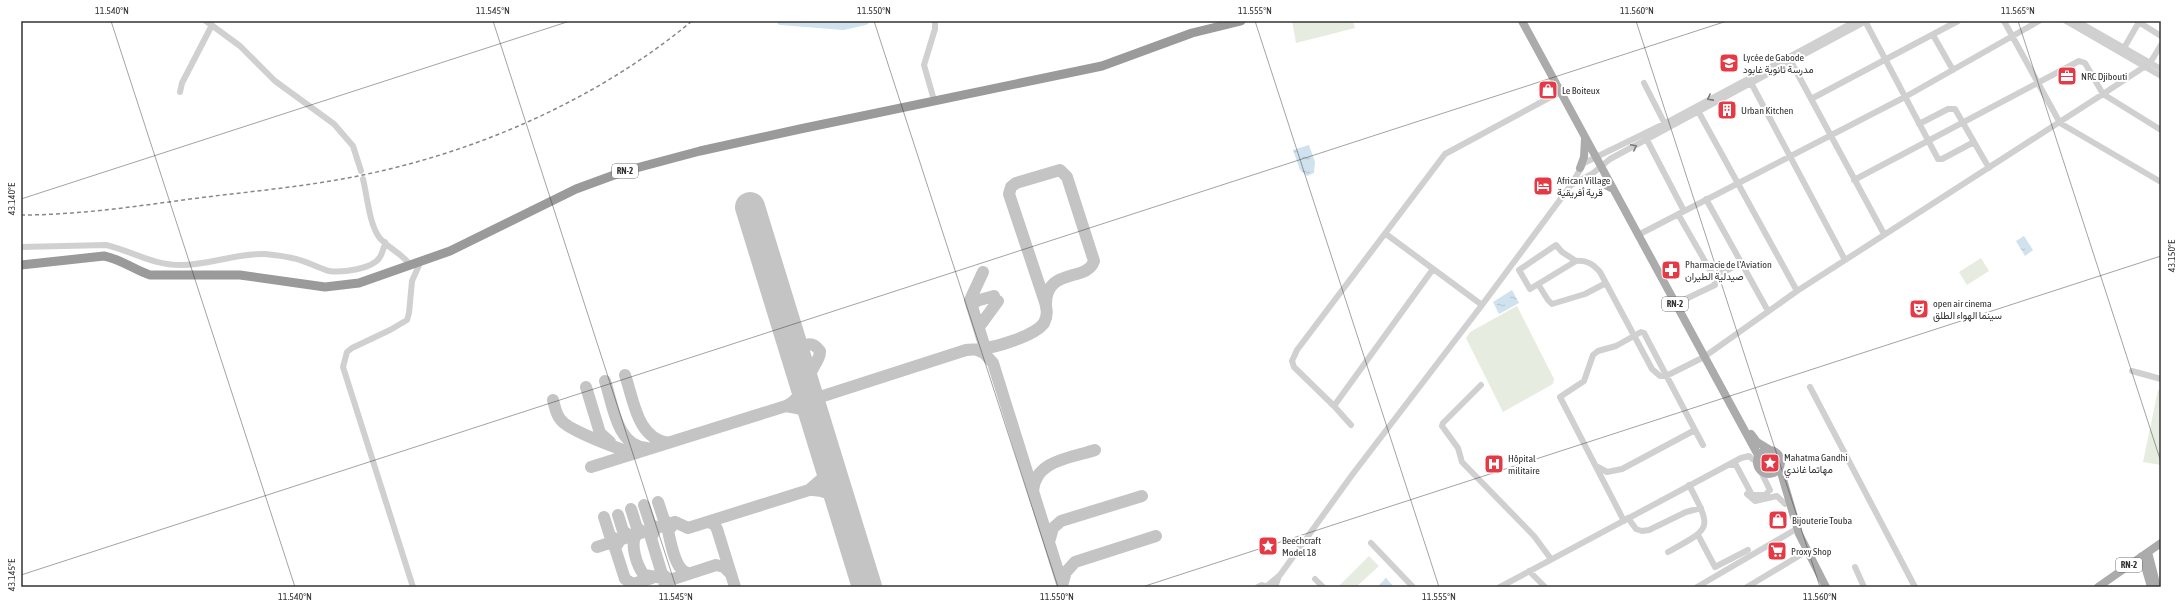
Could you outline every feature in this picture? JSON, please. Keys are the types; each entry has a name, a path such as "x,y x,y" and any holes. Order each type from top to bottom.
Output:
{"highway":[{"name":"RN-2","path":"21,265 104,256 114,258 141,273 150,275 240,275 325,286 359,283 416,265 473,242 576,189 625,171 700,151 934,100 1102,66 1192,33 1240,21"}],"main road":[{"name":"RN-2","path":"1522,21 1738,418 1757,455 1761,472"},
{"path":"1580,168 1584,157 1585,138"},
{"path":"1586,178 1598,181 1614,190"},
{"name":"RN-2","path":"1738,418 1757,442 1780,456 1780,469 1797,530"},
{"path":"1749,456 1757,455 1764,451 1770,450"},
{"path":"1761,472 1771,475 1780,469"},
{"name":"RN-2","path":"1771,475 1778,482 1785,504 1826,587"},
{"name":"RN-2","path":"2098,587 2161,543"},
{"path":"2145,554 2151,587"},
{"path":"2145,554 2157,587"}],"street":[{"path":"206,21 240,46 275,81 334,124 353,146 361,171"},
{"path":"934,100 924,65 935,29 935,21"},
{"path":"1789,59 1856,21"},
{"path":"1258,587 1262,585 1268,586 1280,575 1352,476 1571,185 1580,168 1586,162 1666,126 1789,59 1866,21 1936,157 1940,159 1974,142"},
{"path":"1811,99 1958,21"},
{"path":"2004,21 2037,84 2060,123 2161,182"},
{"path":"1638,235 1905,97 2013,38 2039,21"},
{"path":"2066,21 2147,65 2161,69"},
{"path":"2077,21 2084,23 2124,48 2161,76"},
{"path":"2124,48 2138,21 2161,36"},
{"path":"180,92 182,83 212,25"},
{"path":"1933,35 1953,70"},
{"path":"1576,261 1562,252 1556,245 1519,270 1530,289 1576,261 1585,260 1594,266 1606,283 1652,369 1660,376 1666,376 1704,357 1796,291 2060,123 2147,65 2161,45"},
{"path":"1789,59 1884,234"},
{"path":"1854,180 2082,61 2103,94 2161,130"},
{"path":"1749,80 1845,260"},
{"path":"1644,83 1666,126"},
{"path":"1351,425 1294,367 1292,362 1293,355 1445,154 1560,92"},
{"path":"1919,124 1952,108 1958,112 1989,168"},
{"path":"1697,109 1796,291"},
{"path":"1571,185 1586,178 1610,159 1647,140 1666,126"},
{"path":"1647,140 1714,277 1715,285 1675,304"},
{"path":"363,179 372,220 379,237 416,265 412,281 407,320 352,348 347,352 343,367 413,587"},
{"path":"1706,199 1768,311"},
{"path":"1386,234 1482,305"},
{"path":"21,247 106,245 118,248 145,260 180,265 200,264 241,256 266,254 293,258 329,271 340,272 350,271 376,261 382,253 385,242"},
{"path":"1714,277 1741,263"},
{"path":"1334,406 1433,269"},
{"path":"1538,284 1552,304 1584,294 1606,283"},
{"path":"1701,508 1686,512 1649,530 1636,528 1626,519 1560,397 1584,381 1593,355 1598,351 1616,346 1641,332 1644,334 1703,446"},
{"path":"2132,371 2161,379"},
{"path":"1481,384 1442,423 1442,426 1458,448 1462,462 1534,536 1551,559"},
{"path":"1810,388 1915,587"},
{"path":"1596,466 1607,472 1622,469 1695,430"},
{"path":"1500,587 1689,485 1749,456"},
{"path":"1729,465 1736,465 1752,495 1765,495 1770,490 1761,472"},
{"path":"1729,465 1733,466 1748,496 1753,500 1762,500 1775,496 1785,504"},
{"path":"1668,552 1698,535 1705,522 1701,508 1689,485"},
{"path":"1697,587 1797,530"},
{"path":"1698,535 1715,567 1748,550"},
{"path":"1371,543 1413,587"},
{"path":"1747,587 1807,551"},
{"path":"1855,568 1864,587"},
{"path":"1529,571 1545,587"},
{"path":"1275,587 1280,575"},
{"path":"1315,579 1323,587"}],"shaded area":[{"path":"1292,21 1353,21 1355,28 1296,43"},
{"path":"1981,258 1989,271 1967,285 1959,272"},
{"path":"1517,306 1554,379 1553,384 1503,412 1466,338 1470,332"},
{"path":"2158,390 2161,391 2161,465 2143,462"},
{"path":"1369,556 1379,566 1356,587 1338,587"}],"water":[{"path":"1309,145 1315,162 1314,173 1307,176 1300,170 1293,150"},
{"path":"2024,236 2033,250 2025,256 2016,241"},
{"path":"1512,290 1519,303 1499,314 1493,302"},
{"path":"1386,578 1394,587 1377,587"}],"waterway":[{"path":"781,21 843,26 865,21"}],"taxiway":[{"path":"812,407 814,402 820,397 966,350 1004,344 1023,337 1039,328 1044,323 1046,317 1047,312 1046,305 1009,194 1011,187 1016,183 1060,170 1067,177 1094,261 1090,268 1083,272 1058,280 1047,294 1046,307"},
{"path":"983,272 970,300 985,348"},
{"path":"972,307 976,301 994,296"},
{"path":"979,327 998,301"},
{"path":"795,353 807,344 817,347 820,351 820,355 808,378 806,390"},
{"path":"977,350 984,353 993,363 1063,587"},
{"path":"625,375 634,407 643,426 649,434 658,440 668,443"},
{"path":"605,381 617,422 622,432 628,440 647,448"},
{"path":"591,467 786,406 793,402 798,396 804,382"},
{"path":"586,387 600,433 610,442"},
{"path":"553,400 558,416 566,424 597,440 630,452 637,453"},
{"path":"786,406 802,409 814,416"},
{"path":"1033,491 1035,481 1040,473 1047,467 1065,458 1095,450"},
{"path":"597,547 675,522 688,528 809,490 824,477 828,461"},
{"path":"809,490 824,491 832,495 842,506"},
{"path":"1049,542 1053,528 1061,521 1142,496"},
{"path":"658,502 664,520 670,524"},
{"path":"644,505 650,523 656,528 651,538 662,574 670,580"},
{"path":"631,509 637,528 643,532"},
{"path":"618,515 623,531 630,536"},
{"path":"604,517 610,536 617,540"},
{"path":"675,522 668,531 672,549 680,567 688,573"},
{"path":"708,522 714,524 717,529 735,587"},
{"path":"637,534 634,549 639,566 644,575 669,579"},
{"path":"1062,585 1066,572 1075,562 1156,536"},
{"path":"620,540 615,548 625,579 633,584 652,578"},
{"path":"664,587 670,580 716,565 724,567 730,573"}],"runway":[{"path":"750,207 867,587"}],"railway":[{"path":"21,215 44,215 137,206 320,183 403,166 448,153 535,119 577,98 617,75 656,49 692,21"}],"place":[{"name":"Lycée de Gabode مدرسة ثانوية غابود","path":"1729,63"},
{"name":"NRC Djibouti","path":"2067,76"},
{"name":"Le Boiteux","path":"1548,90"},
{"name":"Urban Kitchen","path":"1727,110"},
{"name":"African Village قرية أفريقية","path":"1543,186"},
{"name":"Pharmacie de l'Aviation صيدلية الطيران","path":"1671,270"},
{"name":"open air cinema سينما الهواء الطلق","path":"1919,309"},
{"name":"Mahatma Gandhi مهاتما غاندي","path":"1770,463"},
{"name":"Hôpital militaire","path":"1494,464"},
{"name":"Bijouterie Touba","path":"1778,520"},
{"name":"Beechcraft Model 18","path":"1268,546"},
{"name":"Proxy Shop","path":"1777,551"}]}
